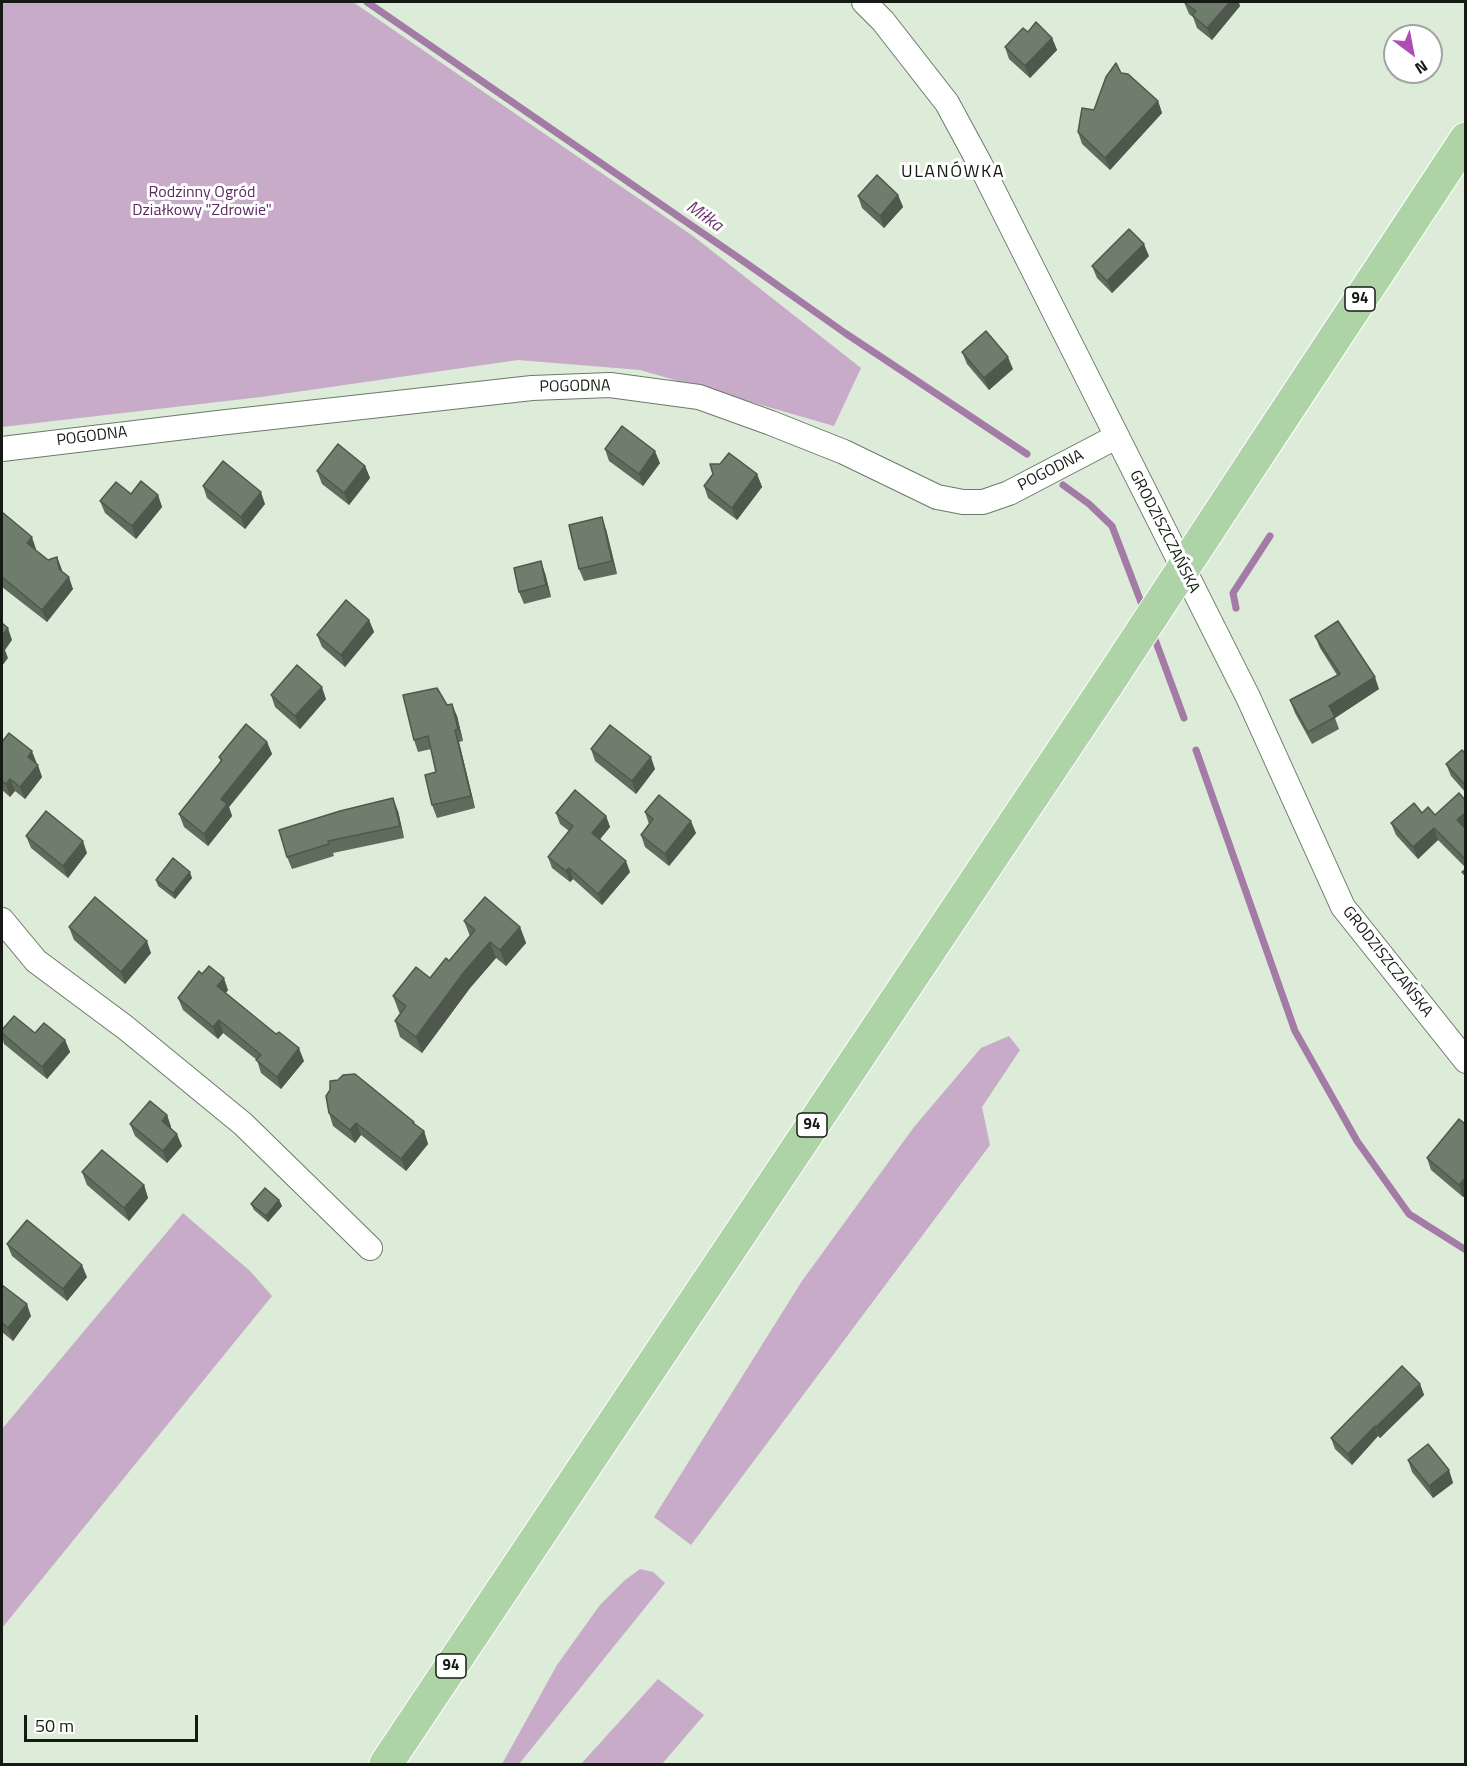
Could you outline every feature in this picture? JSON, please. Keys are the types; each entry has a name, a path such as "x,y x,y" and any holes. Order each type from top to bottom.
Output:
{"main road":[{"name":"94","path":"386,1764 1108,683 1466,139"}],"street":[{"name":"GRODZISZCZAŃSKA","path":"864,2 883,21 947,103 980,164 1248,697 1343,907 1466,1061"},
{"name":"POGODNA","path":"2,449 532,388 610,385 699,397 844,452 937,497 963,502 983,502 1009,493 1116,437"},
{"path":"2,920 36,961 126,1028 243,1124 370,1248"}],"green space":[{"name":"Rodzinny Ogród Działkowy \"Zdrowie\"","path":"2,2 353,2 693,236 861,368 834,426 640,370 518,360 261,397 2,427"},
{"path":"1009,1036 1020,1050 982,1107 990,1145 691,1545 654,1517 802,1281 914,1127 981,1048"},
{"path":"183,1213 250,1271 272,1296 2,1628 2,1429"},
{"path":"640,1569 653,1572 665,1583 519,1764 502,1764 557,1665 600,1605 625,1580"},
{"path":"658,1679 704,1715 662,1764 581,1764"}],"building":[{"path":"1184,2 1230,2 1207,28 1192,15 1196,11"},
{"path":"1036,22 1052,38 1025,66 1005,47 1023,28 1028,32"},
{"path":"1116,63 1121,73 1128,74 1158,101 1105,158 1078,132 1082,108 1094,110 1106,77"},
{"path":"877,175 898,195 880,216 858,196"},
{"path":"1129,229 1144,244 1107,281 1092,266"},
{"path":"986,331 1008,357 984,378 962,352"},
{"path":"622,426 655,451 639,474 605,449"},
{"path":"338,444 365,466 344,493 317,471"},
{"path":"729,453 757,474 732,508 704,486 713,474 710,464 720,464"},
{"path":"223,461 261,492 241,517 203,486"},
{"path":"141,481 158,495 132,526 100,501 116,482 131,494"},
{"path":"2,512 32,537 27,543 48,560 57,557 59,569 69,577 42,610 2,577"},
{"path":"602,517 612,561 579,569 569,525"},
{"path":"541,561 546,585 519,592 514,568"},
{"path":"346,600 369,620 341,655 317,635"},
{"path":"1338,621 1375,677 1329,706 1335,717 1308,732 1290,700 1340,674 1315,636"},
{"path":"2,623 8,628 2,636"},
{"path":"297,665 322,687 295,716 271,695"},
{"path":"437,688 447,705 452,704 458,729 455,730 471,796 432,805 425,775 436,772 428,736 414,740 403,695"},
{"path":"246,724 267,742 221,799 227,804 204,834 179,814 222,760 219,757"},
{"path":"610,725 651,757 632,781 591,749"},
{"path":"9,733 32,751 28,757 38,765 20,787 10,779 6,784 2,781 2,742"},
{"path":"1462,750 1466,754 1466,786 1446,764"},
{"path":"575,790 606,816 592,833 626,861 598,894 569,868 566,871 548,857 573,826 556,813"},
{"path":"1459,793 1466,801 1466,812 1457,820 1466,829 1466,860 1434,828 1413,847 1391,823 1414,803 1422,813 1428,807 1435,815"},
{"path":"659,795 691,821 665,854 641,835 653,819 645,812"},
{"path":"393,798 400,826 328,841 329,844 287,857 279,830 340,811"},
{"path":"46,811 83,841 63,866 26,836"},
{"path":"173,858 190,872 173,893 156,880"},
{"path":"95,897 147,941 121,972 69,927"},
{"path":"485,897 520,927 500,950 490,942 464,972 416,1037 395,1021 406,1006 393,996 416,967 430,978 446,958 449,961 475,930 464,921"},
{"path":"209,966 224,978 217,986 276,1034 279,1032 299,1048 277,1077 256,1060 261,1055 219,1020 213,1027 178,998 199,971 202,974"},
{"path":"14,1016 35,1033 44,1023 65,1040 42,1067 2,1033"},
{"path":"355,1074 424,1131 401,1159 356,1123 350,1130 329,1113 326,1096 330,1090 330,1081 338,1080 343,1075"},
{"path":"150,1101 167,1115 162,1121 177,1134 163,1151 130,1124"},
{"path":"1459,1119 1466,1123 1466,1177 1459,1185 1427,1158"},
{"path":"102,1150 144,1185 124,1208 82,1172"},
{"path":"265,1188 279,1200 266,1216 251,1204"},
{"path":"27,1220 82,1265 63,1289 7,1244"},
{"path":"2,1285 27,1304 8,1328 2,1323"},
{"path":"1402,1366 1420,1384 1348,1454 1331,1438"},
{"path":"1428,1444 1449,1470 1429,1486 1408,1460"}],"waterway":[{"name":"Miłka","path":"367,2 845,333 1027,454"},
{"path":"1063,485 1089,504 1112,526 1144,610"},
{"path":"1236,608 1233,593 1270,536"},
{"path":"1153,634 1184,718"},
{"path":"1196,750 1295,1031 1357,1141 1409,1214 1466,1250"}],"district":[{"name":"ULANÓWKA","path":"953,173"}]}
